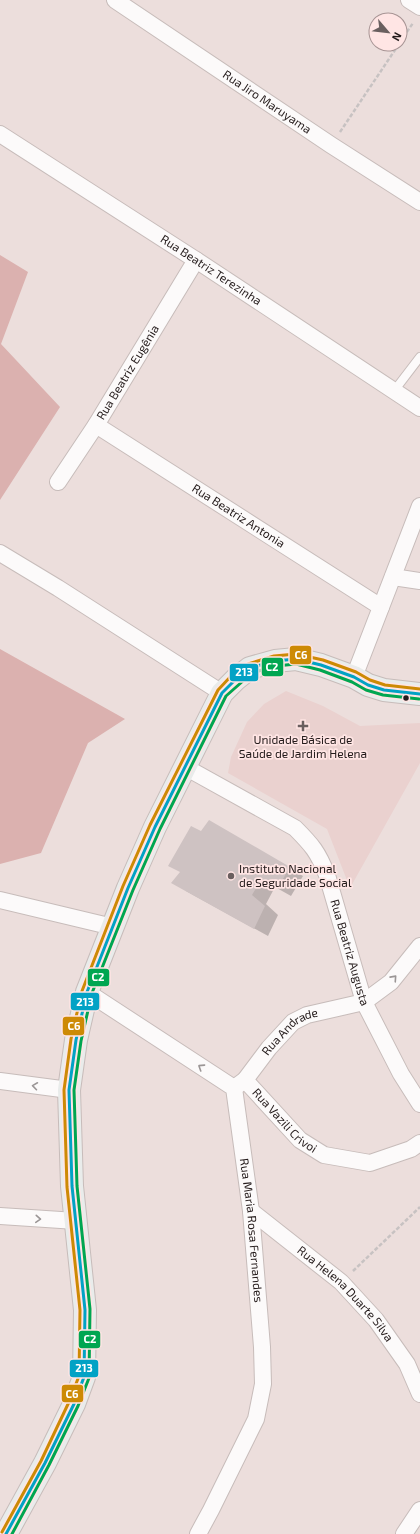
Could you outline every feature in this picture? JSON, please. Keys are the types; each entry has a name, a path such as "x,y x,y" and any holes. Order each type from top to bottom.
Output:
{"main road":[{"path":"6,1525 45,1463 74,1404 84,1377 85,1310 70,1150 69,1090 76,1040 87,992 128,888 155,827 222,693 250,668 275,661 296,659 321,665 354,677 368,685 384,690 420,694"}],"street":[{"name":"Rua Jiro Maruyama","path":"115,0 331,145 420,202"},
{"path":"409,0 418,13"},
{"name":"Rua Beatriz Terezinha","path":"0,134 196,260 420,408"},
{"name":"Rua Beatriz Eugênia","path":"58,482 96,425 196,260"},
{"name":"Rua Beatriz Antonia","path":"96,425 381,607"},
{"path":"354,677 420,506"},
{"path":"0,553 65,592 222,693"},
{"path":"393,577 420,581"},
{"name":"Rua Beatriz Augusta","path":"185,768 295,828 309,842 320,857 327,875 364,1002 401,1074 420,1104"},
{"path":"0,900 113,927"},
{"path":"364,1002 391,982 420,946"},
{"path":"87,992 239,1084"},
{"name":"Rua Andrade","path":"239,1084 293,1022 307,1015 364,1002"},
{"path":"0,1081 69,1090"},
{"name":"Rua Vazili Crivoi","path":"239,1084 300,1140 324,1155 370,1163 411,1150 420,1143"},
{"name":"Rua Maria Rosa Fernandes","path":"198,1534 256,1419 263,1384 262,1347 239,1084"},
{"name":"Rua Helena Duarte Silva","path":"251,1211 341,1282 376,1320 407,1364 420,1394"},
{"path":"0,1216 76,1221"},
{"path":"404,1534 420,1510"}],"lane":[{"path":"394,391 420,357"}],"path":[{"path":"408,29 418,13"},
{"path":"331,145 393,52"},
{"path":"341,1282 420,1207"}],"shaded area":[{"path":"0,255 28,272 1,344 60,407 0,500"},
{"path":"0,649 125,719 88,743 41,853 0,864"},
{"path":"286,691 323,706 360,726 420,723 420,763 350,888 327,829 228,773 231,757 247,722 264,704"}],"building":[{"name":"Instituto Nacional de Seguridade Social","path":"209,820 290,867 277,889 261,880 252,895 265,906 254,929 171,883 180,872 168,866 191,826 201,831"}],"transit line":[{"name":"C6","path":"2,1532 41,1461 69,1402 79,1376 80,1310 67,1187 64,1090 71,1039 82,991 123,886 150,825 218,690 232,675 248,664 274,656 296,654 323,660 356,672 370,680 385,685 420,689"},
{"name":"213","path":"6,1534 45,1463 74,1404 84,1377 85,1310 72,1186 69,1090 76,1040 87,992 128,888 155,827 222,693 250,668 275,661 296,659 321,665 354,677 368,685 384,690 420,694"},
{"name":"C2","path":"12,1534 49,1465 78,1406 89,1378 90,1309 77,1186 74,1090 81,1041 92,993 133,890 160,829 226,696 252,673 276,666 296,664 320,670 352,682 366,690 383,695 419,699"}],"place":[{"name":"Unidade Básica de Saúde de Jardim Helena","path":"303,726"},
{"name":"Instituto Nacional de Seguridade Social","path":"231,876"}]}
